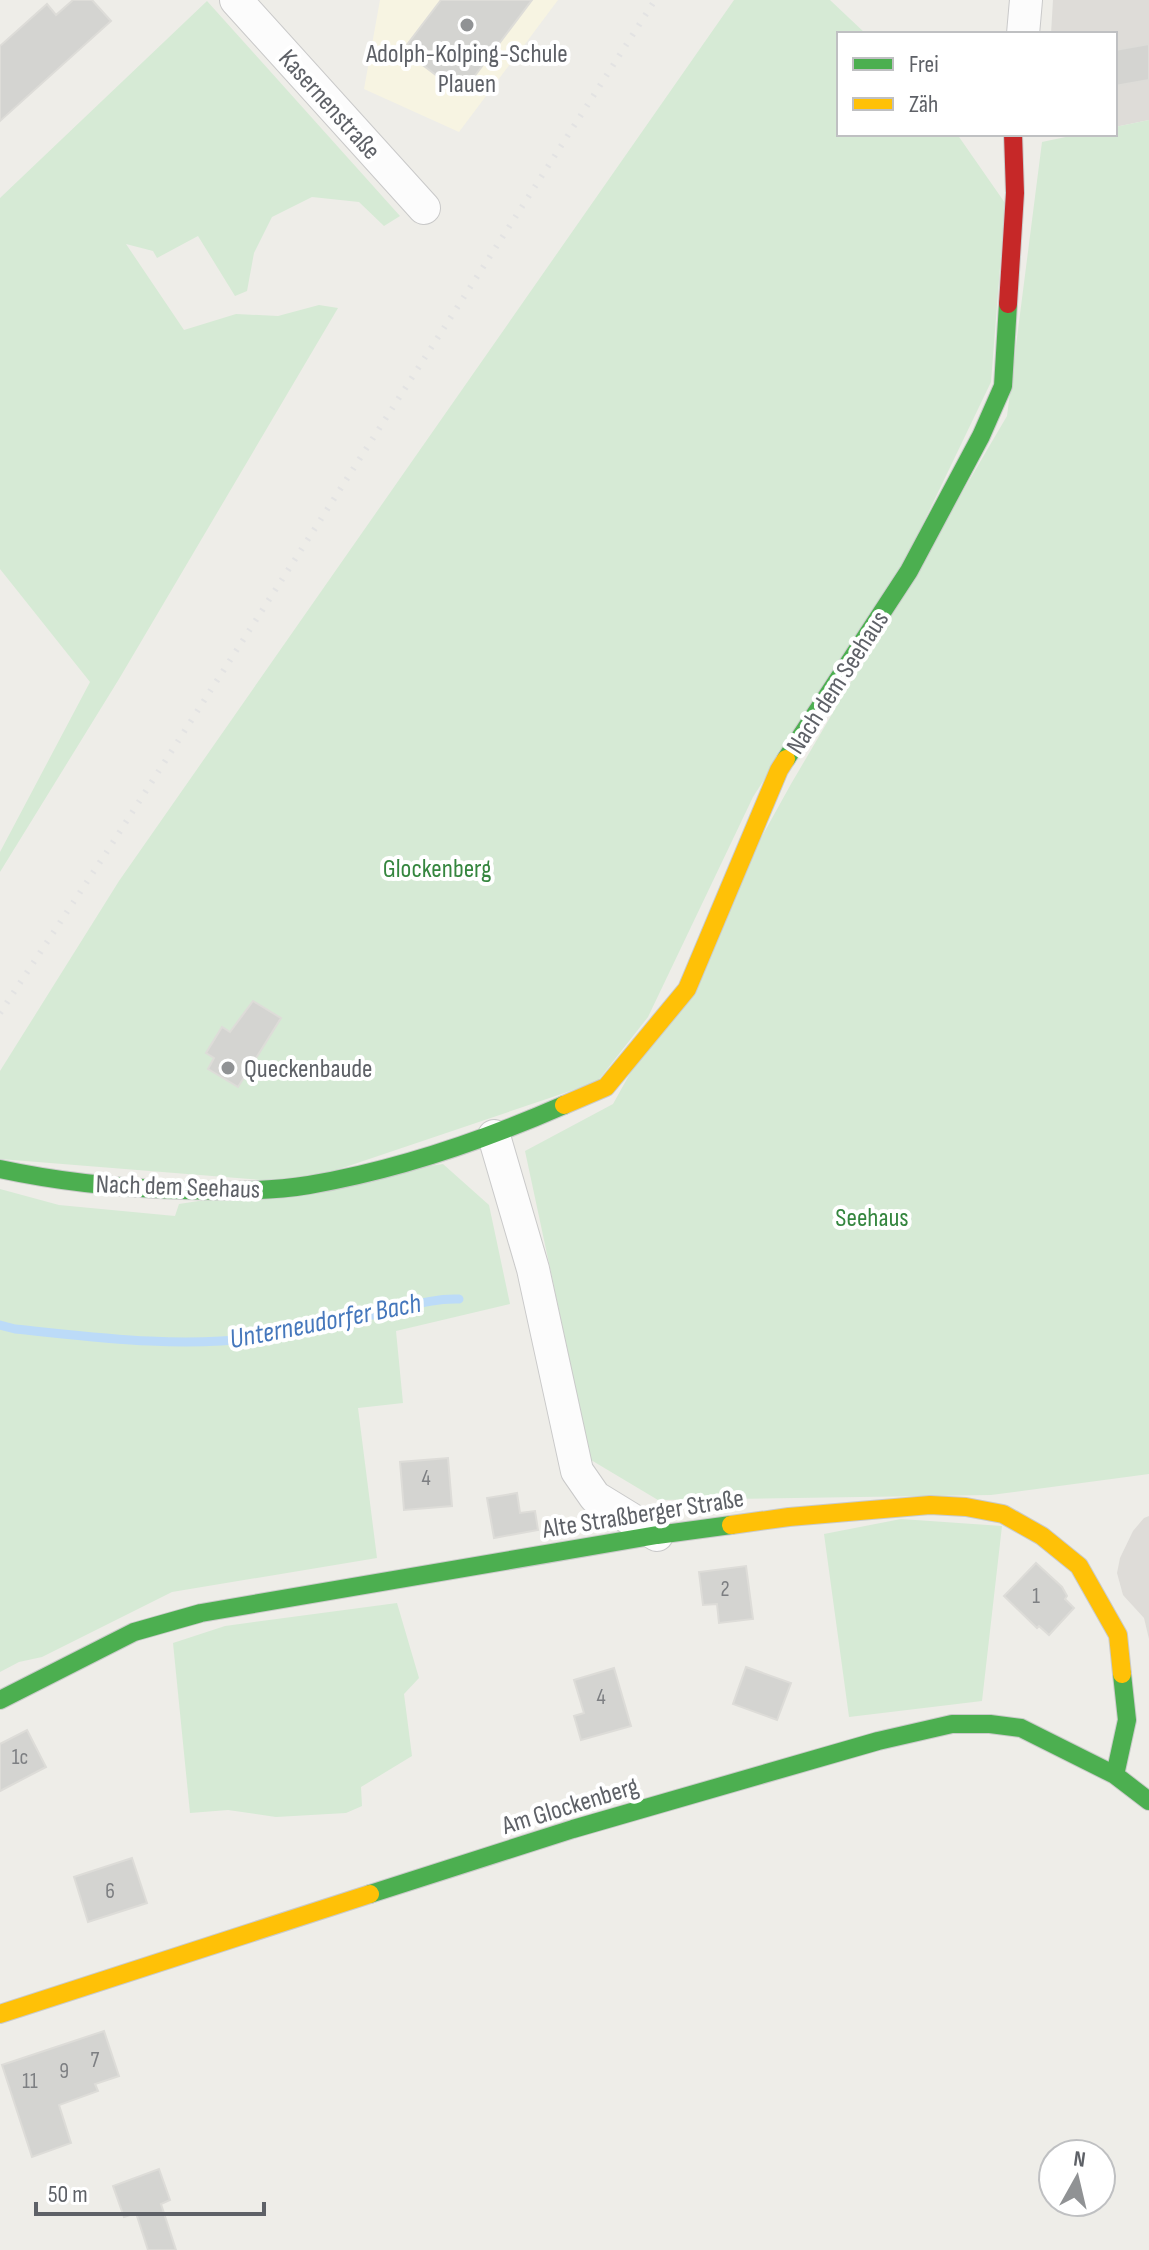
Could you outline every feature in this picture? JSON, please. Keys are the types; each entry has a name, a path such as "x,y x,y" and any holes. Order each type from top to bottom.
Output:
{"street":[{"name":"Kasernenstraße","path":"236,0 424,208"},
{"path":"1023,32 1026,0"},
{"name":"Nach dem Seehaus","path":"0,1169 69,1182 239,1192 308,1185 417,1160 494,1136 606,1087 687,989 779,770 909,571 981,436 1003,386 1015,193 1013,136"},
{"path":"494,1136 533,1269 577,1471 595,1497 657,1535"},
{"name":"Alte Straßberger Straße","path":"0,1700 134,1632 201,1613 657,1535 789,1517 930,1505 966,1507 1003,1514 1042,1536 1079,1566 1118,1635 1127,1720 1115,1775"},
{"name":"Am Glockenberg","path":"0,2014 573,1829 878,1741 952,1724 1021,1728 1115,1775 1149,1801"}],"shaded area":[{"path":"380,0 558,0 459,132 364,89"},
{"path":"1053,0 1149,0 1149,120 1117,127 1117,32 1051,32"},
{"path":"1149,1516 1149,1639 1144,1618 1123,1595 1117,1573 1120,1558 1133,1531"}],"green space":[{"name":"Glockenberg","path":"734,0 830,0 864,32 837,32 837,136 958,136 1005,203 991,382 907,557 753,797 648,1017 597,1082 298,1183 0,1159 0,1071 119,881"},
{"path":"207,1 400,216 384,226 359,202 312,197 272,217 254,253 247,291 235,296 198,236 157,258 153,251 126,244 184,330 236,314 278,316 319,305 338,308 119,679 0,872 0,852 90,682 0,569 0,198"},
{"name":"Seehaus","path":"1149,120 1149,1474 991,1495 658,1500 591,1460 525,1151 613,1104 791,784 1007,416 1042,142 1070,136 1117,136 1117,127"},
{"path":"443,1164 489,1205 510,1304 396,1331 403,1403 358,1408 377,1558 172,1592 42,1657 19,1662 0,1672 0,1189 59,1205 175,1216 179,1204"},
{"path":"901,1519 1002,1526 982,1701 849,1717 824,1534"},
{"path":"397,1603 419,1678 404,1694 412,1756 361,1787 362,1806 346,1813 276,1817 228,1810 190,1813 173,1643 225,1626"}],"building":[{"path":"73,0 92,0 111,21 0,121 0,46 47,4 56,15"},
{"name":"Adolph-Kolping-Schule Plauen","path":"441,0 532,0 461,94 403,50"},
{"path":"1149,44 1149,80 1117,86 1117,50"},
{"path":"253,1001 281,1018 238,1087 208,1069 214,1058 206,1053 222,1027 230,1032"},
{"path":"448,1458 452,1506 404,1510 400,1462"},
{"path":"517,1493 520,1513 535,1511 538,1530 494,1538 487,1498"},
{"path":"1036,1563 1062,1587 1067,1596 1065,1599 1074,1608 1049,1635 1039,1626 1037,1628 1004,1596"},
{"path":"746,1566 753,1619 719,1623 717,1604 703,1605 699,1572"},
{"path":"746,1667 791,1683 777,1720 733,1704"},
{"path":"614,1668 631,1726 581,1740 574,1716 584,1713 574,1680"},
{"path":"27,1730 46,1767 0,1791 0,1744"},
{"path":"132,1858 147,1903 88,1922 74,1877"},
{"path":"104,2031 119,2076 95,2084 98,2091 59,2105 71,2143 32,2157 2,2065"},
{"path":"159,2169 170,2200 161,2204 176,2250 148,2250 136,2213 124,2217 113,2186"}],"waterway":[{"name":"Unterneudorfer Bach","path":"0,1325 134,1340 224,1341 286,1333 430,1301 459,1299"}],"railway":[{"path":"0,1013 655,0"}],"traffic: fast":[{"path":"786,759 909,571 981,436 1003,386 1008,304"},
{"path":"0,1169 67,1181 135,1188 229,1191 293,1187 342,1179 439,1153 564,1105"},
{"path":"0,1700 134,1632 201,1613 731,1525"},
{"path":"1115,1775 1127,1720 1122,1674"},
{"path":"370,1894 573,1829 878,1741 952,1724 1021,1728 1115,1775 1149,1801"}],"traffic: slow":[{"path":"564,1105 606,1087 687,989 786,759"},
{"path":"731,1525 930,1505 966,1507 1003,1514 1042,1536 1079,1566 1118,1635 1122,1674"},
{"path":"0,2014 370,1894"}],"traffic: jam":[{"path":"1008,304 1015,193 1013,136"}],"place":[{"name":"Adolph-Kolping-Schule Plauen","path":"467,25"},
{"name":"Queckenbaude","path":"228,1068"}]}
